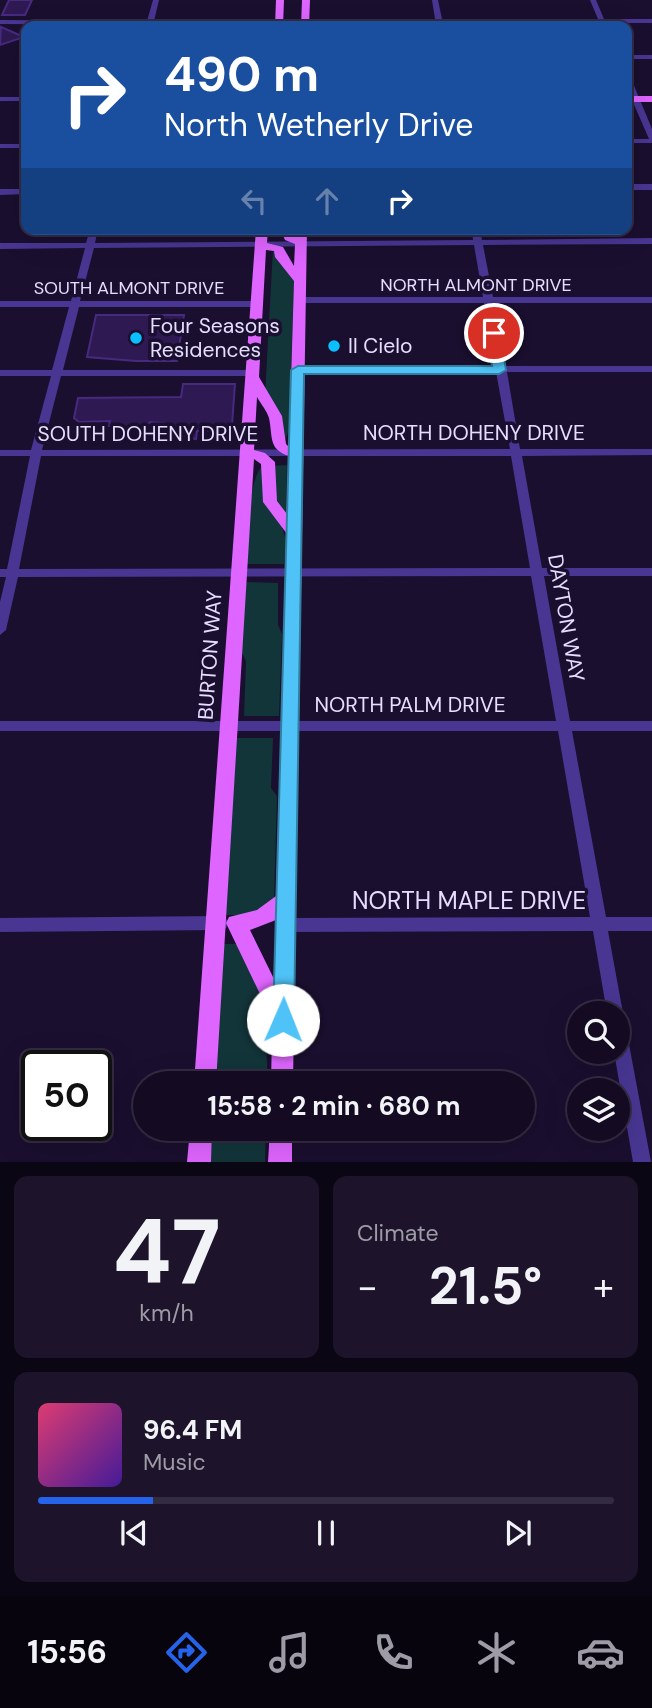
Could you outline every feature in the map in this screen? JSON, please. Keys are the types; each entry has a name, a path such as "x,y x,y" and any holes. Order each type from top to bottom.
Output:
{"main road":[{"path":"279,21 280,0"},
{"path":"297,0 306,5"},
{"path":"632,99 652,99"},
{"name":"BURTON WAY","path":"207,1071 226,923 229,725 262,235"},
{"path":"282,1071 301,236"},
{"path":"261,245 279,249 281,257 300,281"},
{"path":"253,376 275,416 279,444 284,450 296,453"},
{"path":"247,453 260,456 268,462 270,502 294,533"},
{"path":"283,1044 270,993 226,923 256,921 271,915 286,899"},
{"path":"199,1162 200,1141"},
{"path":"280,1162 281,1141"}],"street":[{"path":"151,21 156,0"},
{"path":"435,0 439,21"},
{"path":"593,0 602,21"},
{"path":"632,22 652,21"},
{"path":"0,22 21,22"},
{"path":"632,57 652,57"},
{"path":"0,99 21,99"},
{"path":"632,99 652,139 632,141"},
{"path":"0,146 21,146"},
{"path":"632,187 652,187"},
{"path":"0,192 21,192"},
{"path":"0,630 6,573 27,507 36,453 93,235"},
{"path":"0,246 261,245 301,236 477,235 652,241"},
{"name":"DAYTON WAY","path":"477,235 613,1001"},
{"name":"NORTH ALMONT DRIVE","path":"299,300 652,300"},
{"name":"SOUTH ALMONT DRIVE","path":"0,304 258,304"},
{"path":"298,370 652,369"},
{"path":"0,373 253,376"},
{"name":"NORTH DOHENY DRIVE","path":"296,453 652,452"},
{"name":"SOUTH DOHENY DRIVE","path":"0,453 296,453"},
{"path":"6,573 652,572"},
{"name":"NORTH PALM DRIVE","path":"0,726 652,726"},
{"path":"0,925 226,923"},
{"name":"NORTH MAPLE DRIVE","path":"286,925 652,924"},
{"path":"624,1064 642,1162"}],"green space":[{"path":"273,249 294,280 289,431 285,440 265,396"},
{"path":"263,465 286,540 284,564 247,564 251,498"},
{"path":"287,465 286,514 280,513 271,481 272,466"},
{"path":"246,582 278,583 278,625 282,634 279,716 244,716 246,661 241,651"},
{"path":"236,738 273,738 271,788 277,796 274,901 252,915 225,915"},
{"path":"223,944 239,944 264,998 267,1071 216,1071"},
{"path":"211,1141 266,1141 265,1162 210,1162"}],"building":[{"path":"9,0 32,0 25,15 2,15"},
{"path":"1,27 21,36 21,38 0,45"},
{"name":"Four Seasons Residences","path":"96,315 184,315 177,361 87,357"},
{"path":"183,384 235,384 232,425 220,425 219,431 197,431 196,439 177,436 174,429 164,423 150,422 142,430 122,430 123,426 109,426 110,421 79,422 74,418 78,398 181,397"}],"place":[{"name":"Four Seasons Residences","path":"136,338"},
{"name":"Il Cielo","path":"334,346"}],"route":[{"path":"283,1020 298,370 499,370 494,333"}]}
